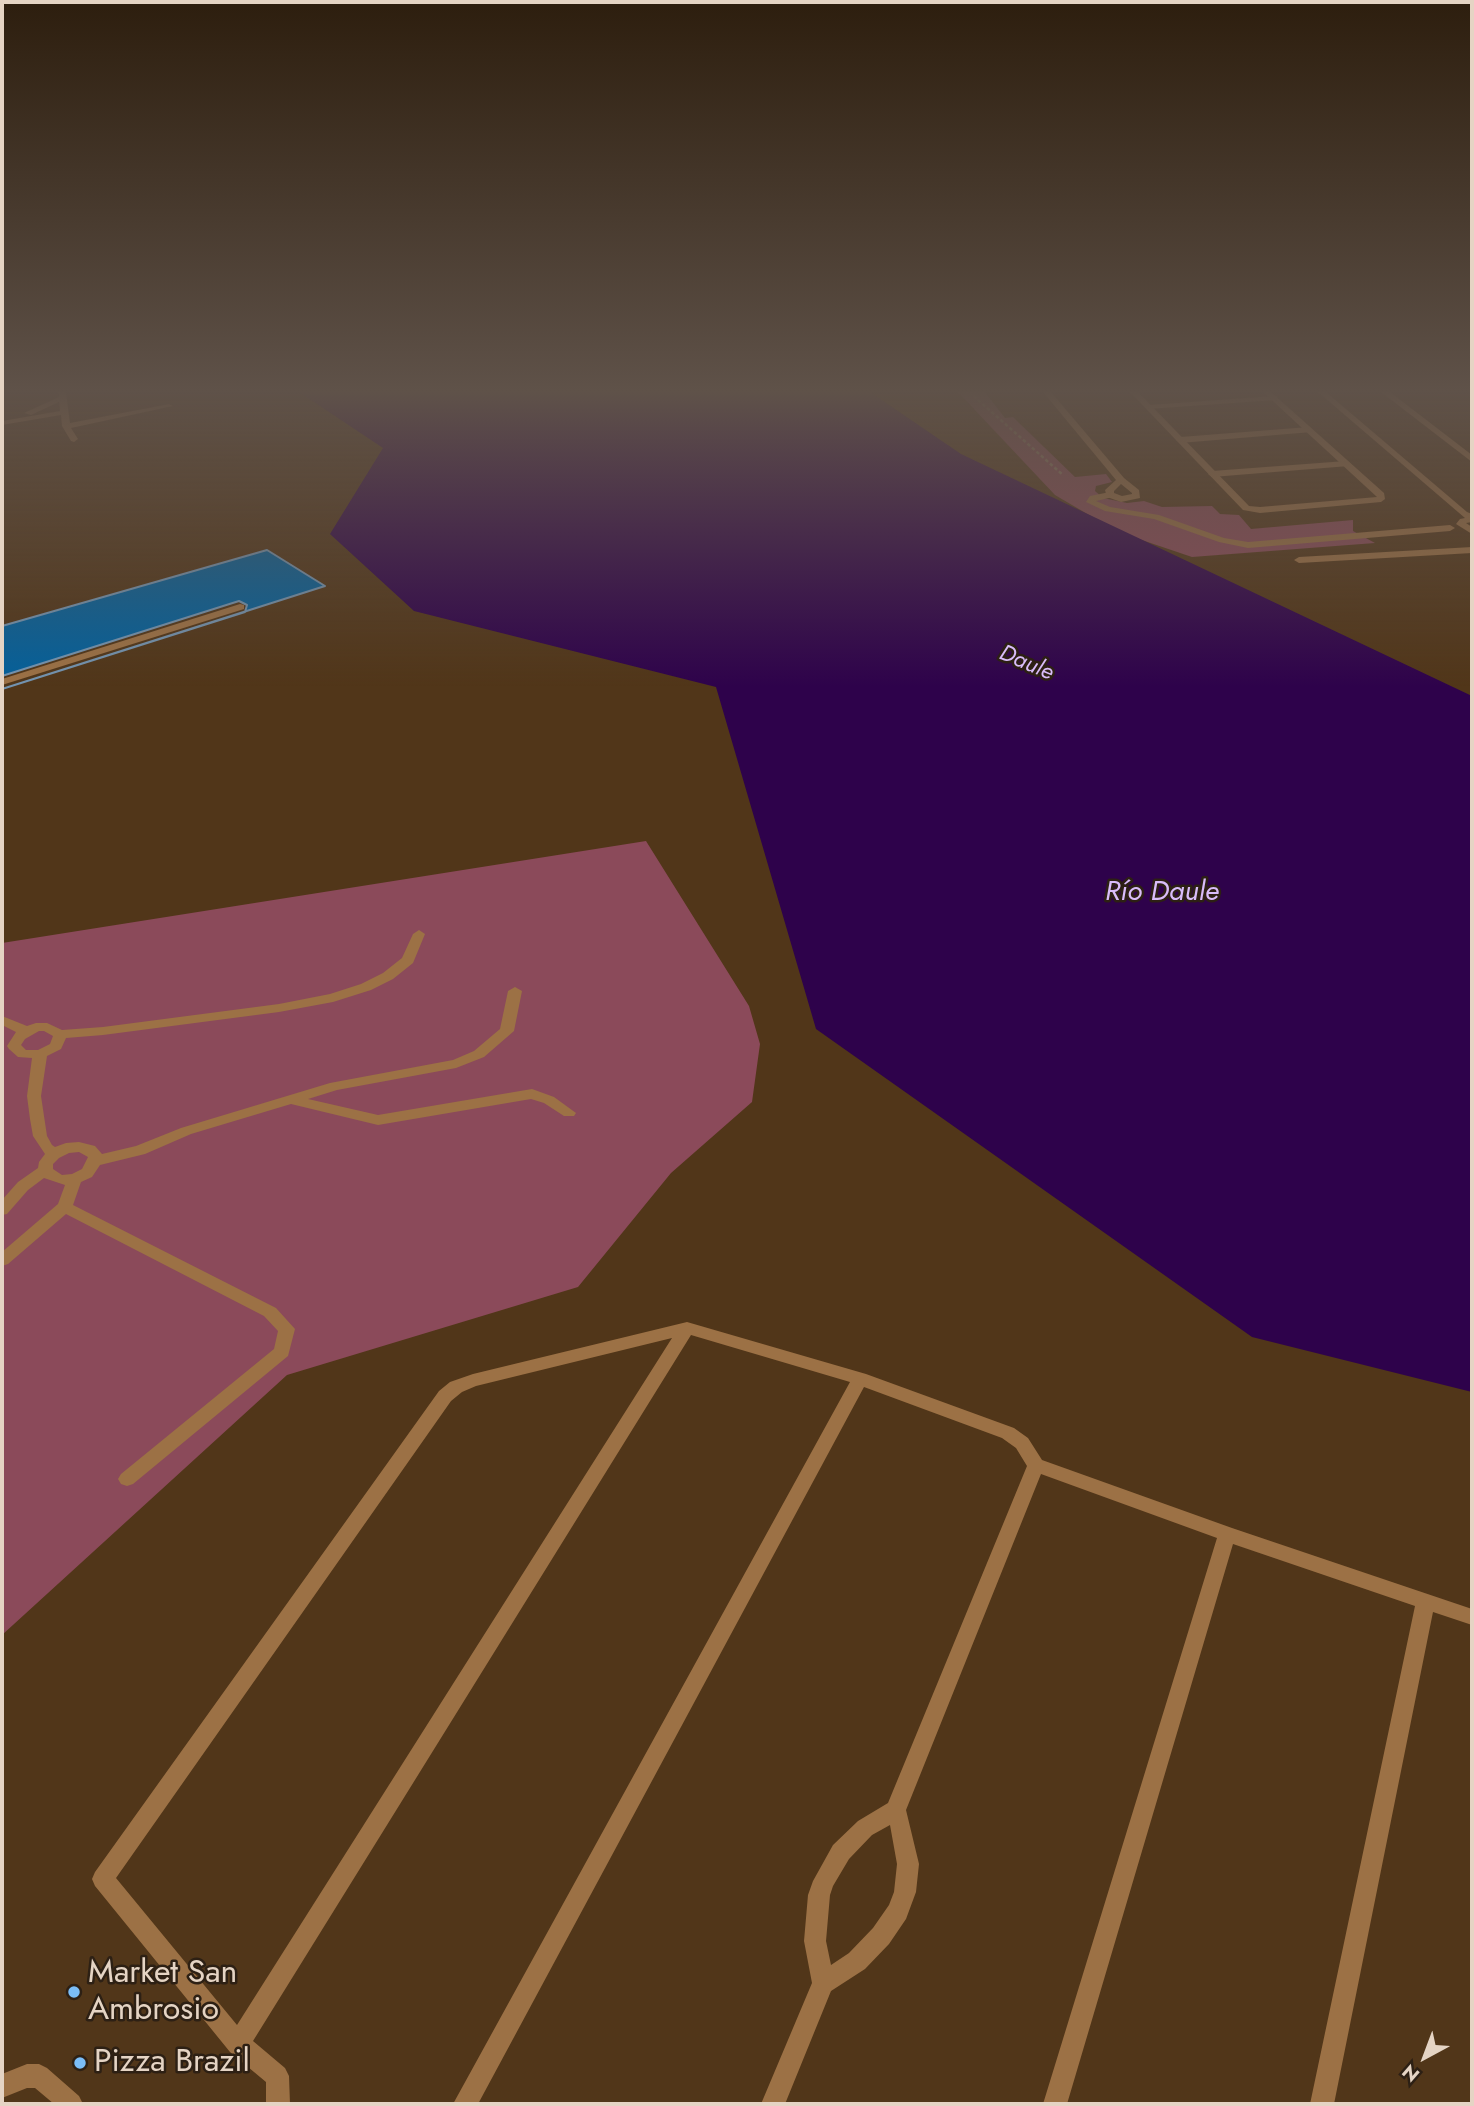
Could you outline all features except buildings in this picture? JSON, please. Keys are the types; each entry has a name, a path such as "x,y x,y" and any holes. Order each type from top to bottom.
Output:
{"street":[{"path":"1109,490 1110,495"},
{"path":"1134,490 1137,496 1121,499 1110,495 1093,498 1091,502 1108,509 1156,517 1212,537 1248,545 1450,528 1466,520 1472,506"},
{"path":"1228,490 1243,506 1255,510 1381,499 1376,490"},
{"path":"1433,490 1466,520"},
{"path":"1299,560 1472,550"},
{"path":"2,682 240,607"},
{"path":"60,1034 56,1045 40,1054 23,1054 17,1051 15,1041 26,1031 47,1027 60,1034 279,1008 332,998 366,987 387,976 408,960 419,934"},
{"path":"95,1161 140,1150 186,1131 335,1086 456,1064 479,1054 507,1031 515,991"},
{"path":"2,1020 26,1031"},
{"path":"40,1054 34,1096 37,1119 40,1136 46,1148 54,1154"},
{"path":"291,1100 378,1120 532,1094 549,1100 569,1113"},
{"path":"2,1210 23,1186 45,1170 46,1162 54,1154 66,1148 79,1147 90,1150 96,1156 88,1173 75,1179 51,1177 45,1170"},
{"path":"2,1260 65,1208 75,1179"},
{"path":"65,1208 270,1312 287,1329 282,1352 127,1479"},
{"path":"238,2044 687,1328"},
{"path":"278,2104 277,2076 238,2044 103,1879 445,1396 473,1380 687,1328 860,1379 1008,1433 1022,1443 1036,1465 1227,1534 1472,1617"},
{"path":"465,2104 860,1379"},
{"path":"823,1983 858,1961 881,1937 898,1912 905,1892 908,1864 896,1810 1036,1465"},
{"path":"1055,2104 1227,1534"},
{"path":"1322,2104 1425,1602"},
{"path":"773,2104 823,1983 815,1941 819,1895 824,1881 841,1852 864,1828 896,1810"},
{"path":"2,2086 27,2076 39,2076 71,2104"}],"shaded area":[{"path":"1051,490 1095,490 1103,498 1127,503 1144,501 1162,507 1212,506 1220,514 1239,515 1251,529 1353,520 1353,531 1375,543 1192,557 1118,532"},
{"path":"646,841 749,1006 760,1044 752,1102 671,1173 578,1287 287,1375 2,1635 2,943"}],"water":[{"name":"Río Daule","path":"357,490 1038,490 1472,696 1472,1392 1252,1337 816,1029 716,687 414,611 330,534"}],"place":[{"name":"Market San Ambrosio","path":"74,1992"},
{"name":"Pizza Brazil","path":"80,2063"}],"water label":[{"name":"Daule","path":"1026,664"}]}
